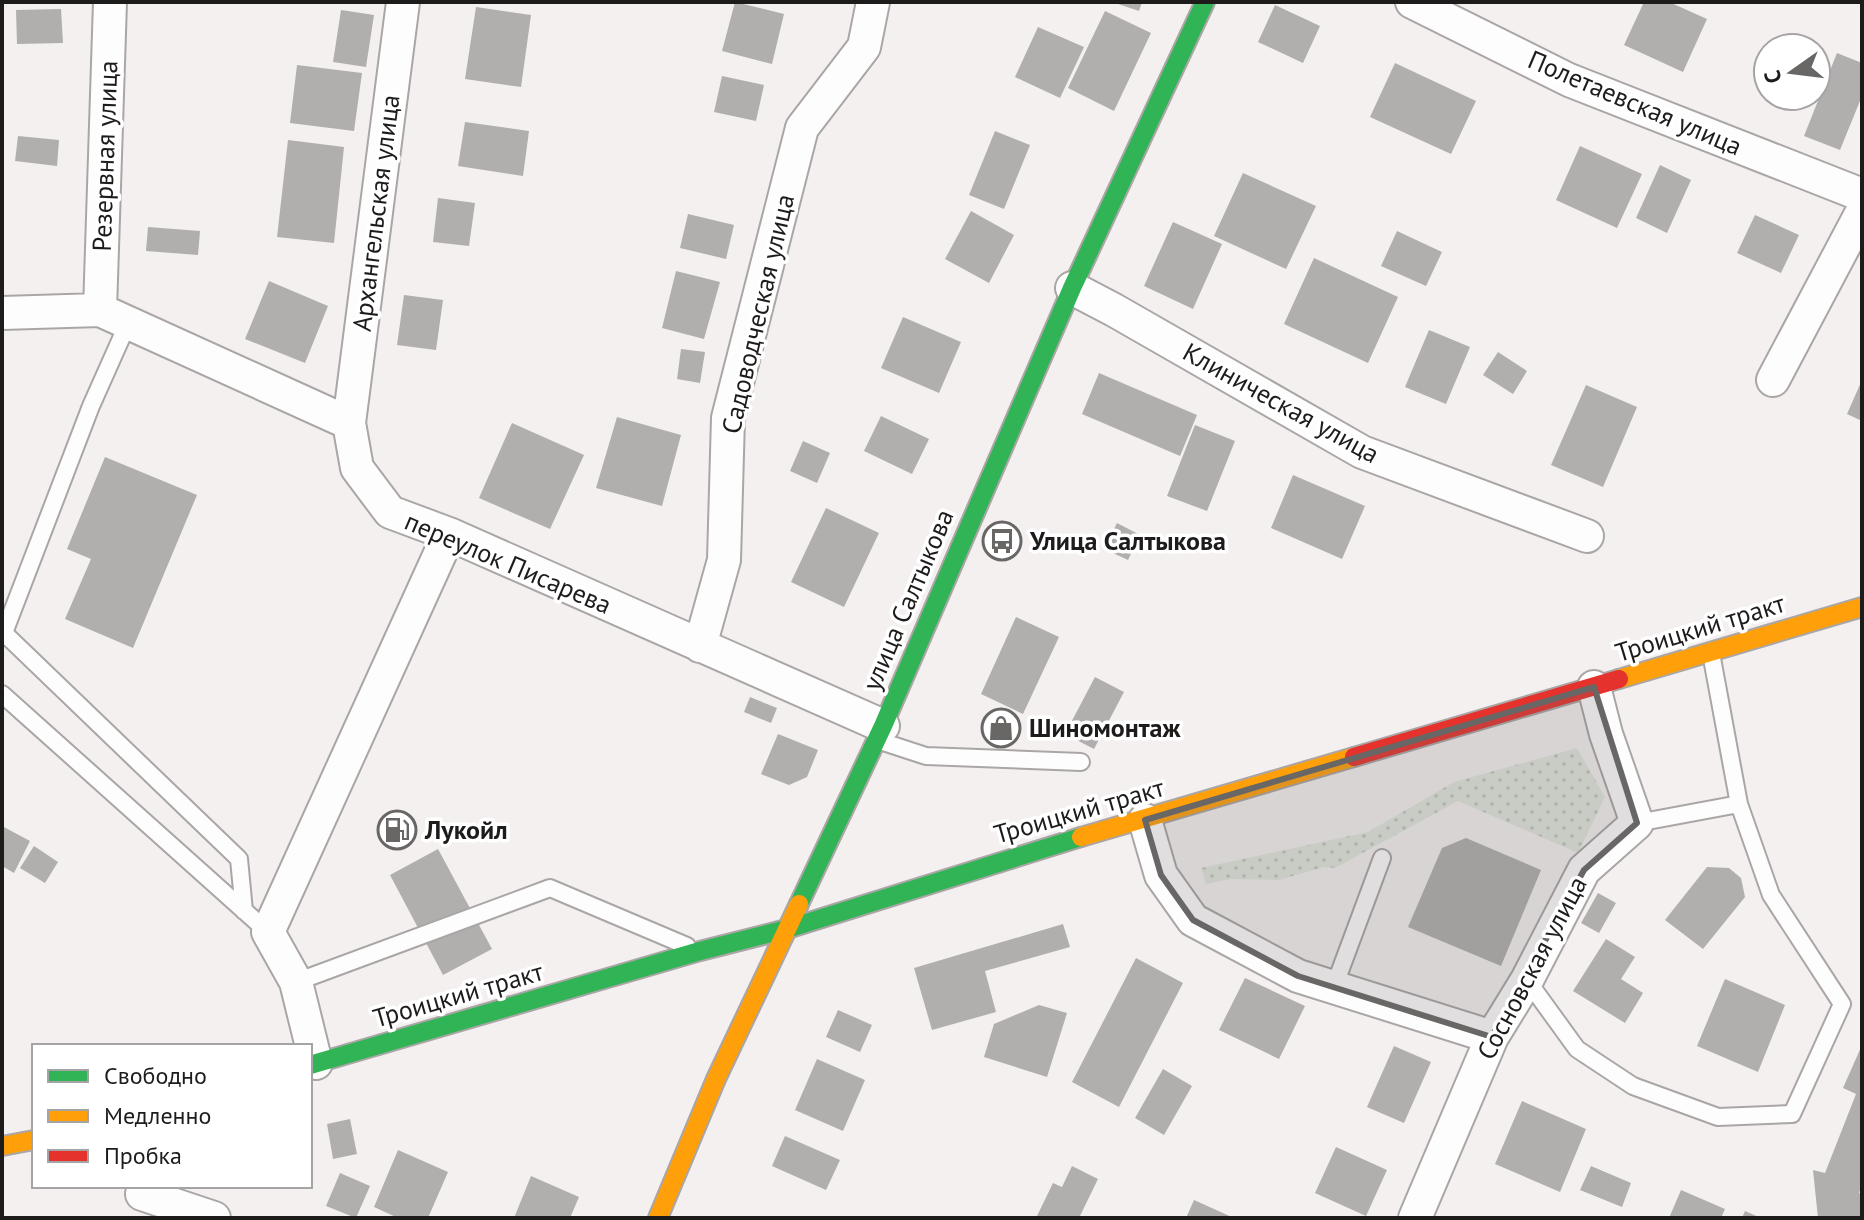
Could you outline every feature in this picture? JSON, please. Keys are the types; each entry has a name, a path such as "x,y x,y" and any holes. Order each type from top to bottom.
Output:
{"main road":[{"name":"улица Салтыкова","path":"658,1218 716,1079 880,733 1072,288 1205,2"},
{"name":"Троицкий тракт","path":"313,1064 700,951 787,929 977,868 1862,607"},
{"path":"2,1146 32,1140"}],"street":[{"name":"Резервная улица","path":"110,2 114,316"},
{"name":"Архангельская улица","path":"349,423 403,2"},
{"name":"Садоводческая улица","path":"700,646 724,560 728,418 802,128 864,47 873,2"},
{"name":"Полетаевская улица","path":"1412,2 1569,80 1862,195"},
{"path":"1773,380 1862,212"},
{"name":"Клиническая улица","path":"1072,288 1362,452 1587,536"},
{"path":"2,313 114,316 349,423"},
{"name":"переулок Писарева","path":"349,423 357,468 390,512 449,534 700,646 880,733"},
{"path":"309,1044 296,982 268,932 449,534"},
{"path":"1594,687 1606,734 1637,823"},
{"path":"1145,820 1161,875 1193,920 1298,976 1492,1037"},
{"name":"Сосновская улица","path":"1415,1218 1492,1037 1527,980 1584,870 1637,823"},
{"path":"139,1199 214,1218"}],"lane":[{"path":"114,316 91,406 4,633 239,859 244,911"},
{"path":"1527,980 1577,1049 1633,1086 1718,1117 1792,1114 1842,1004 1771,895 1739,804 1711,653"},
{"path":"2,694 268,932"},
{"path":"880,733 926,756 1081,762"},
{"path":"1637,823 1739,804"},
{"path":"1334,987 1382,858"},
{"path":"296,982 550,888 700,951"}],"highlighted area":[{"path":"1594,687 1637,823 1584,870 1492,1037 1298,976 1193,920 1161,875 1145,820"}],"shaded area":[{"path":"1577,748 1605,797 1578,853 1458,801 1335,868 1324,867 1279,880 1230,879 1206,884 1201,868 1368,832 1454,782"}],"building":[{"path":"735,2 784,14 772,64 722,51"},
{"path":"1112,2 1142,2 1139,11"},
{"path":"1644,2 1669,2 1707,19 1683,72 1624,45"},
{"path":"1275,5 1320,26 1303,63 1258,42"},
{"path":"476,7 531,15 521,87 465,79"},
{"path":"61,9 63,43 17,44 16,10"},
{"path":"341,10 374,15 366,67 333,62"},
{"path":"1105,11 1151,33 1114,111 1068,88"},
{"path":"1038,27 1084,47 1060,98 1015,77"},
{"path":"1837,53 1862,63 1862,96 1840,150 1804,136 1814,112 1832,112 1832,66"},
{"path":"1395,63 1476,101 1451,154 1370,117"},
{"path":"297,65 362,73 354,131 290,123"},
{"path":"722,76 764,85 756,121 714,112"},
{"path":"465,122 529,131 523,176 458,166"},
{"path":"995,131 1030,145 1004,209 969,195"},
{"path":"18,136 59,140 57,166 15,161"},
{"path":"288,140 344,147 334,243 277,237"},
{"path":"1580,146 1642,174 1617,228 1556,200"},
{"path":"1660,165 1691,180 1667,233 1636,218"},
{"path":"1243,173 1316,206 1286,269 1214,236"},
{"path":"438,198 475,203 469,246 433,242"},
{"path":"971,211 1014,235 989,283 945,259"},
{"path":"688,214 734,225 726,259 680,248"},
{"path":"1755,215 1799,235 1781,273 1737,253"},
{"path":"1173,222 1222,244 1193,309 1144,286"},
{"path":"148,227 200,231 198,255 146,251"},
{"path":"1397,231 1442,252 1426,286 1381,266"},
{"path":"1314,258 1398,297 1368,363 1284,324"},
{"path":"676,271 720,282 704,339 662,328"},
{"path":"269,281 328,306 305,363 245,339"},
{"path":"404,295 443,300 436,350 397,345"},
{"path":"903,317 961,342 939,393 881,368"},
{"path":"1429,330 1470,347 1446,404 1405,387"},
{"path":"681,349 705,352 700,383 677,379"},
{"path":"1498,352 1527,371 1513,394 1483,375"},
{"path":"1099,373 1197,415 1180,456 1082,414"},
{"path":"1862,380 1862,421 1847,414"},
{"path":"1586,385 1637,407 1603,487 1551,465"},
{"path":"881,416 929,439 912,474 864,451"},
{"path":"617,417 681,435 662,506 596,488"},
{"path":"512,423 584,455 550,529 479,498"},
{"path":"1195,425 1235,441 1207,511 1167,496"},
{"path":"803,441 830,453 817,483 790,471"},
{"path":"105,457 197,495 133,648 65,619 91,559 67,549"},
{"path":"1293,475 1365,506 1342,559 1271,528"},
{"path":"826,508 879,533 844,607 791,582"},
{"path":"1117,523 1140,535 1128,560 1104,549"},
{"path":"1016,617 1059,637 1023,714 981,694"},
{"path":"1095,677 1124,692 1094,749 1065,734"},
{"path":"750,697 777,708 771,723 744,712"},
{"path":"778,734 818,750 807,777 789,785 761,774"},
{"path":"405,813 416,834 392,846 382,824"},
{"path":"2,826 30,841 14,873 2,866"},
{"path":"1466,838 1541,870 1501,966 1408,927 1442,848"},
{"path":"34,846 58,862 45,883 20,868"},
{"path":"438,849 492,949 443,975 390,875"},
{"path":"1707,867 1729,868 1741,878 1745,897 1703,949 1665,920"},
{"path":"1598,893 1616,903 1599,933 1581,923"},
{"path":"1063,924 1070,947 985,971 996,1012 932,1030 914,968"},
{"path":"1606,939 1635,957 1621,979 1643,993 1625,1023 1573,991"},
{"path":"1136,958 1183,983 1119,1107 1072,1082"},
{"path":"1245,978 1305,1006 1279,1059 1219,1030"},
{"path":"1725,979 1785,1005 1758,1072 1697,1046"},
{"path":"1039,1005 1067,1013 1047,1077 984,1057 994,1024"},
{"path":"838,1010 872,1025 860,1052 826,1037"},
{"path":"1862,1045 1862,1184 1859,1193 1862,1194 1862,1218 1818,1218 1813,1170 1825,1173 1856,1094 1843,1088"},
{"path":"1394,1046 1431,1062 1404,1123 1367,1107"},
{"path":"817,1059 865,1080 843,1131 795,1110"},
{"path":"1163,1069 1192,1086 1164,1135 1135,1118"},
{"path":"1522,1101 1586,1129 1560,1192 1495,1164"},
{"path":"350,1119 357,1154 333,1159 327,1124"},
{"path":"785,1136 840,1160 826,1190 772,1166"},
{"path":"1336,1147 1387,1170 1366,1216 1315,1193"},
{"path":"398,1150 448,1172 428,1218 398,1218 374,1207"},
{"path":"1072,1166 1098,1179 1079,1218 1036,1218 1053,1183 1062,1187"},
{"path":"1591,1166 1631,1183 1622,1207 1580,1190"},
{"path":"340,1173 370,1186 356,1218 326,1206"},
{"path":"531,1176 579,1197 570,1218 514,1218"},
{"path":"1681,1190 1725,1209 1721,1218 1669,1218"},
{"path":"1194,1200 1234,1218 1186,1218"},
{"path":"1745,1211 1761,1218 1742,1218"}],"traffic: fast":[{"path":"799,904 883,726 1072,288 1205,2"},
{"path":"312,1064 700,951 787,929 1081,837"}],"traffic: slow":[{"path":"1619,679 1862,607"},
{"path":"1081,837 1354,757"},
{"path":"658,1218 716,1079 799,904"},
{"path":"2,1146 32,1140"}],"traffic: jam":[{"path":"1354,757 1619,679"}],"place":[{"name":"Улица Салтыкова","path":"1002,541"},
{"name":"Шиномонтаж","path":"1001,728"},
{"name":"Лукойл","path":"397,830"}]}
